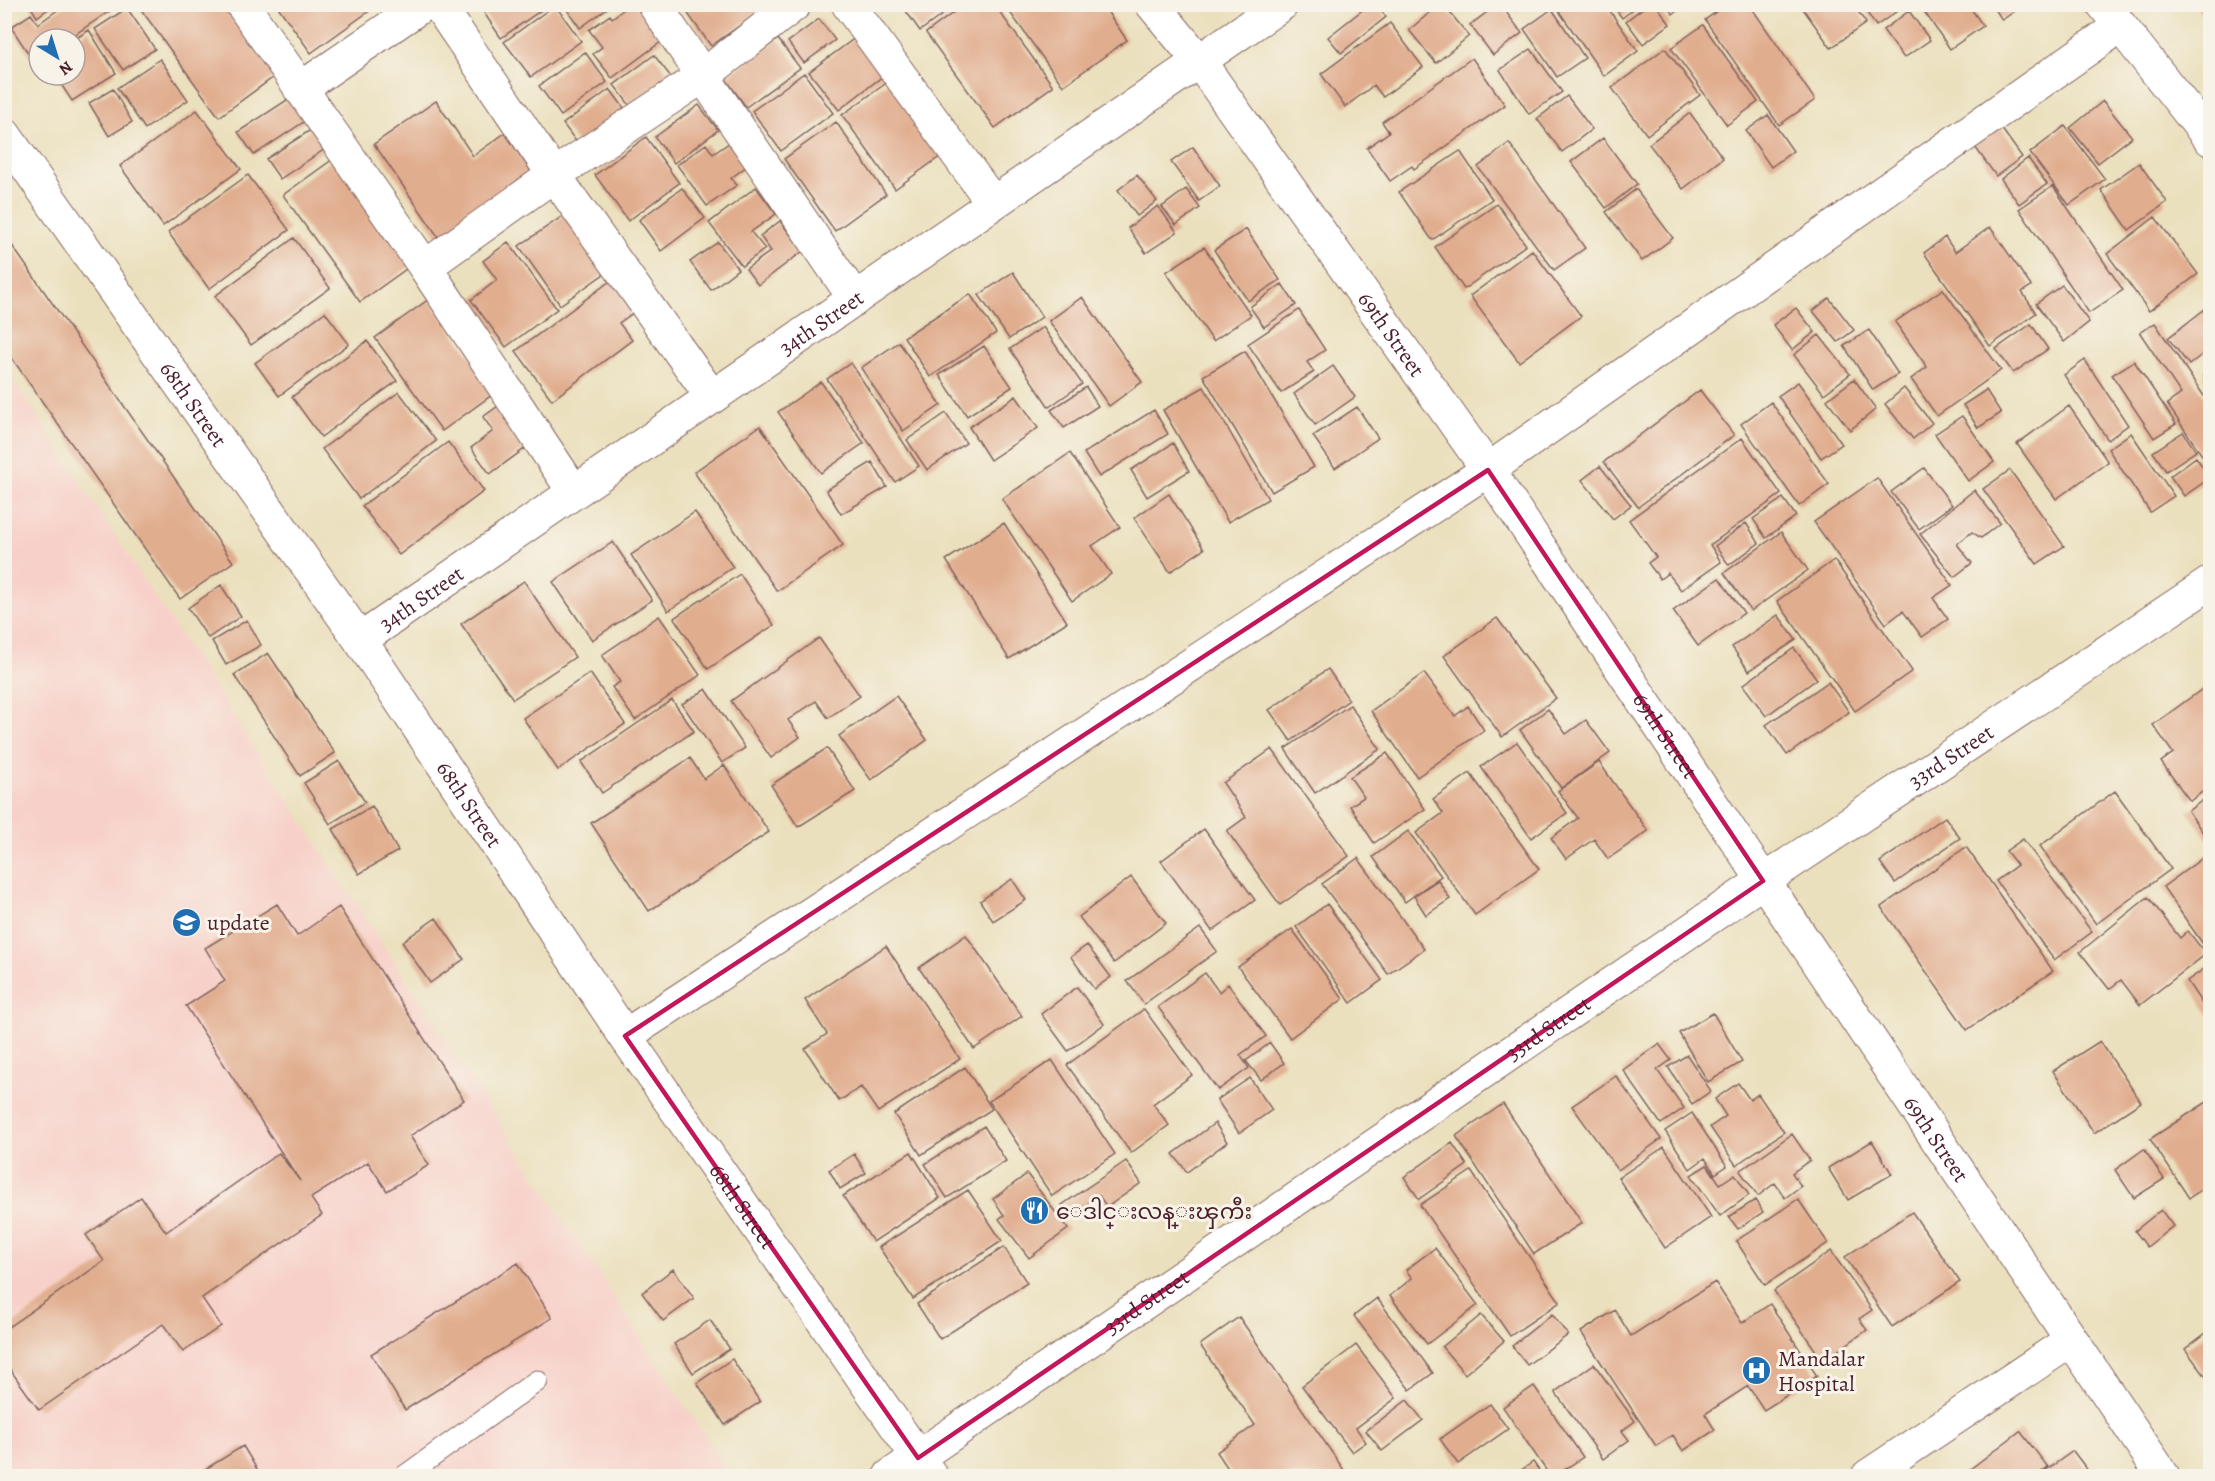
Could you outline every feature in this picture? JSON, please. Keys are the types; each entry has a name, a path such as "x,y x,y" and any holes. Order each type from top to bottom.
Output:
{"street":[{"path":"242,4 425,267 574,492"},
{"path":"300,89 424,4"},
{"path":"438,4 554,175 712,398"},
{"path":"654,4 855,299"},
{"path":"425,267 554,175 703,76 795,4"},
{"path":"848,4 993,203"},
{"name":"69th Street","path":"1152,4 1200,62 1488,470 2070,1341 2163,1476"},
{"name":"34th Street","path":"360,640 1282,4"},
{"path":"625,1036 1488,470 2111,15 2211,139"},
{"name":"68th Street","path":"6,140 360,640 625,1036 925,1467"},
{"name":"33rd Street","path":"890,1476 925,1467 1763,881 2211,583"},
{"path":"1868,1476 2070,1341"}],"lane":[{"path":"405,1476 537,1381"}],"highlighted area":[{"path":"1488,470 1763,881 918,1458 625,1036"}],"shaded area":[{"name":"update","path":"5,368 731,1476 5,1476"}],"building":[{"path":"29,4 55,4 37,17"},
{"path":"66,4 120,4 86,27 27,27 27,51 11,27 31,14 38,24"},
{"path":"137,4 223,4 275,76 219,117"},
{"path":"276,4 379,4 311,53"},
{"path":"478,4 550,4 501,38"},
{"path":"563,4 613,4 580,28"},
{"path":"631,4 635,4 662,41 612,78 593,54 602,47 589,30 610,15 612,18"},
{"path":"681,4 760,4 763,9 711,46"},
{"path":"901,4 957,4 920,31"},
{"path":"965,4 994,4 1053,86 995,128 926,33"},
{"path":"1004,4 1102,4 1127,40 1063,86"},
{"path":"1370,4 1376,4 1386,17 1341,53 1328,37"},
{"path":"1440,4 1443,4 1469,36 1436,63 1409,30"},
{"path":"1498,4 1522,33 1493,55 1470,25"},
{"path":"1512,4 1525,4 1517,11"},
{"path":"1554,4 1605,4 1638,51 1604,76"},
{"path":"1612,4 1640,4 1622,18"},
{"path":"1648,4 1656,4 1670,24 1643,44 1626,21"},
{"path":"1665,4 1686,4 1673,14"},
{"path":"1727,4 1749,4 1815,100 1779,125 1705,20"},
{"path":"1804,4 1853,4 1866,23 1831,48 1801,6"},
{"path":"1861,4 1907,4 1876,26"},
{"path":"1932,4 1968,4 1983,26 1950,49 1923,10"},
{"path":"1992,4 2025,4 2002,20"},
{"path":"2195,4 2210,4 2210,26"},
{"path":"555,5 581,41 531,77 504,42"},
{"path":"127,8 155,49 123,70 95,29"},
{"path":"1552,9 1585,58 1557,77 1524,29"},
{"path":"1909,11 1930,40 1904,58 1883,30"},
{"path":"819,19 835,40 804,63 788,42"},
{"path":"1390,23 1423,67 1383,97 1374,85 1345,107 1321,74"},
{"path":"1703,25 1758,102 1727,125 1671,48"},
{"path":"89,30 116,73 72,101 63,87 87,87 87,31"},
{"path":"859,35 888,72 839,110 809,72"},
{"path":"778,39 800,68 746,107 725,78"},
{"path":"1665,48 1700,95 1647,135 1612,88"},
{"path":"1531,49 1562,92 1529,114 1500,70"},
{"path":"585,52 607,82 561,116 539,86"},
{"path":"654,55 671,77 631,107 614,85"},
{"path":"1472,58 1505,105 1414,169 1412,166 1390,181 1367,148 1389,132 1382,122"},
{"path":"160,59 188,100 145,129 117,88"},
{"path":"804,73 833,113 781,151 752,111"},
{"path":"892,79 945,153 895,189 842,115"},
{"path":"113,89 132,122 109,136 89,103"},
{"path":"610,89 624,108 578,144 563,124"},
{"path":"1567,96 1592,129 1562,152 1537,119"},
{"path":"290,98 305,121 254,155 238,132"},
{"path":"436,101 473,156 505,133 535,177 441,241 374,144"},
{"path":"2103,101 2132,137 2098,163 2070,128"},
{"path":"699,105 718,130 674,163 655,137"},
{"path":"197,110 241,169 163,226 120,166"},
{"path":"1690,113 1723,158 1683,189 1649,144"},
{"path":"1768,115 1793,151 1771,167 1746,131"},
{"path":"1996,121 2022,157 1996,176 1970,140"},
{"path":"836,122 886,194 835,231 784,159"},
{"path":"2065,126 2105,179 2069,205 2030,153"},
{"path":"315,127 328,147 280,179 266,159"},
{"path":"646,137 679,183 628,221 595,175"},
{"path":"1603,138 1637,184 1606,208 1571,162"},
{"path":"729,143 747,166 731,178 737,185 707,206 677,165 706,144 713,154"},
{"path":"1509,143 1585,248 1554,270 1478,167"},
{"path":"1193,147 1220,186 1199,201 1171,162"},
{"path":"1460,151 1492,199 1432,240 1399,192"},
{"path":"336,157 413,264 360,302 283,195"},
{"path":"2028,158 2047,184 2019,204 2001,179"},
{"path":"2139,163 2167,202 2129,230 2101,190"},
{"path":"248,175 289,230 209,289 168,232"},
{"path":"1137,175 1157,201 1137,216 1118,190"},
{"path":"2053,186 2123,290 2089,313 2019,209"},
{"path":"756,187 776,214 751,232 765,249 742,266 709,223"},
{"path":"682,188 705,218 661,251 639,220"},
{"path":"1186,189 1200,208 1176,225 1162,207"},
{"path":"1636,189 1673,238 1642,261 1606,212"},
{"path":"1497,204 1526,245 1464,289 1435,247"},
{"path":"1158,206 1177,232 1146,253 1128,228"},
{"path":"570,211 611,269 560,305 519,246"},
{"path":"2155,217 2198,274 2149,311 2107,254"},
{"path":"780,221 803,251 758,285 746,269 771,251 760,236"},
{"path":"1990,227 2031,286 2022,292 2036,313 1990,346 1924,253 1945,237 1955,252"},
{"path":"1246,229 1280,280 1248,301 1214,250"},
{"path":"4,234 233,562 180,599 4,347"},
{"path":"294,238 330,288 251,345 215,296"},
{"path":"508,242 557,309 506,347 471,300 497,280 483,261"},
{"path":"718,242 738,269 711,290 690,262"},
{"path":"1204,247 1251,315 1213,341 1166,272"},
{"path":"1532,250 1581,316 1519,362 1470,296"},
{"path":"1013,272 1042,317 1009,339 979,295"},
{"path":"617,276 640,308 619,323 632,340 552,400 516,351"},
{"path":"1282,284 1296,305 1264,327 1250,307"},
{"path":"2062,285 2089,322 2064,342 2036,304"},
{"path":"1943,289 2001,370 1937,416 1911,379 1927,367 1895,322"},
{"path":"970,294 996,333 930,377 904,337"},
{"path":"1082,297 1142,382 1109,406 1049,321"},
{"path":"1829,298 1854,330 1838,342 1813,311"},
{"path":"429,299 496,392 442,431 375,338"},
{"path":"2210,305 2210,348 2189,365 2168,338"},
{"path":"1796,308 1815,332 1792,350 1773,325"},
{"path":"1299,310 1325,350 1307,362 1314,372 1281,393 1248,344"},
{"path":"325,312 349,344 279,396 255,363"},
{"path":"2155,323 2210,405 2210,467 2167,404 2181,394 2140,333"},
{"path":"2031,324 2048,349 2013,373 1996,349"},
{"path":"1043,327 1082,384 1049,407 1010,349"},
{"path":"1869,330 1898,374 1873,390 1844,346"},
{"path":"1819,335 1850,374 1824,394 1794,355"},
{"path":"367,341 397,381 321,437 292,397"},
{"path":"899,342 941,405 903,431 861,368"},
{"path":"984,346 1012,387 967,416 939,375"},
{"path":"1245,351 1314,467 1272,492 1203,376"},
{"path":"2085,360 2128,425 2108,440 2064,375"},
{"path":"2134,361 2176,424 2154,438 2112,375"},
{"path":"851,363 919,466 895,482 827,379"},
{"path":"1333,366 1355,397 1315,425 1294,394"},
{"path":"2210,371 2210,388 2203,376"},
{"path":"1854,379 1876,409 1850,430 1827,400"},
{"path":"821,382 864,443 821,473 778,412"},
{"path":"1798,382 1842,444 1821,458 1778,396"},
{"path":"1086,387 1098,406 1064,428 1051,410"},
{"path":"1204,387 1268,499 1228,522 1163,410"},
{"path":"1904,388 1932,423 1913,439 1885,404"},
{"path":"1700,390 1734,435 1638,507 1604,462"},
{"path":"1986,390 2001,413 1978,428 1963,405"},
{"path":"399,392 436,441 359,499 322,449"},
{"path":"1016,396 1038,428 990,460 969,427"},
{"path":"1771,402 1829,484 1799,506 1741,424"},
{"path":"501,404 531,444 490,474 471,448 493,431 483,417"},
{"path":"2069,406 2108,462 2056,499 2017,444"},
{"path":"1357,407 1378,438 1335,468 1313,436"},
{"path":"1154,410 1168,434 1099,477 1084,453"},
{"path":"946,413 966,443 927,470 907,440"},
{"path":"1962,416 1994,462 1968,481 1935,434"},
{"path":"760,426 843,545 777,591 694,472"},
{"path":"2183,432 2196,451 2166,471 2153,452"},
{"path":"2131,433 2174,496 2150,512 2108,449"},
{"path":"1742,438 1781,494 1710,545 1721,562 1681,590 1668,573 1660,579 1648,563 1656,557 1629,520"},
{"path":"448,442 484,491 399,555 362,506"},
{"path":"1173,443 1189,471 1147,497 1131,470"},
{"path":"1070,453 1120,527 1092,546 1111,574 1072,601 1002,499"},
{"path":"2196,457 2210,478 2184,496 2170,476"},
{"path":"872,462 887,487 841,514 826,490"},
{"path":"1600,466 1631,505 1613,519 1582,480"},
{"path":"1924,468 1952,505 1919,529 1891,492"},
{"path":"2010,470 2064,546 2037,564 1983,489"},
{"path":"1877,478 1952,585 1933,598 1948,619 1922,637 1903,611 1886,624 1814,522"},
{"path":"1974,490 2000,523 1981,538 1972,532 1957,544 1972,563 1954,577 1920,534"},
{"path":"1169,494 1204,549 1170,572 1134,518"},
{"path":"1783,498 1796,516 1766,538 1753,519"},
{"path":"695,512 733,567 668,611 631,555"},
{"path":"1004,523 1067,622 1009,659 946,560"},
{"path":"1746,523 1759,543 1729,565 1715,546"},
{"path":"1781,532 1808,570 1751,611 1724,573"},
{"path":"613,542 652,600 592,640 553,582"},
{"path":"1834,560 1912,671 1855,711 1777,601"},
{"path":"740,574 774,625 708,669 674,618"},
{"path":"1719,578 1744,613 1698,646 1673,611"},
{"path":"524,581 575,657 513,699 461,624"},
{"path":"221,585 241,616 208,638 188,608"},
{"path":"1778,615 1796,640 1749,671 1732,647"},
{"path":"659,616 700,675 635,720 612,687 620,682 602,655"},
{"path":"1497,618 1556,698 1502,737 1444,656"},
{"path":"247,620 261,645 226,665 212,641"},
{"path":"819,638 860,696 828,718 816,701 788,720 800,737 771,758 731,701"},
{"path":"1794,648 1817,679 1766,716 1743,685"},
{"path":"268,653 335,753 300,776 234,675"},
{"path":"1328,669 1349,700 1291,741 1269,710"},
{"path":"590,673 625,724 558,770 523,718"},
{"path":"1424,673 1455,716 1468,706 1484,730 1417,777 1371,711"},
{"path":"1828,682 1849,712 1787,755 1766,725"},
{"path":"2205,687 2210,694 2210,786 2190,801 2161,762 2173,753 2153,725"},
{"path":"706,689 745,748 722,763 682,704"},
{"path":"896,696 927,740 871,780 839,736"},
{"path":"672,700 694,731 602,793 581,762"},
{"path":"1350,705 1380,749 1315,793 1285,749"},
{"path":"1548,709 1566,734 1586,720 1610,753 1561,788 1520,730"},
{"path":"1517,742 1567,813 1531,838 1481,767"},
{"path":"827,748 855,791 798,827 771,785"},
{"path":"1272,749 1349,856 1280,905 1227,831 1246,817 1223,783"},
{"path":"1387,753 1425,809 1374,843 1350,806 1364,797 1350,777"},
{"path":"690,758 704,779 724,765 769,832 649,911 591,823"},
{"path":"339,761 365,802 330,824 304,783"},
{"path":"1599,762 1648,831 1608,859 1594,839 1566,859 1551,838 1578,818 1558,791"},
{"path":"1470,773 1539,869 1475,915 1416,833 1443,813 1433,799"},
{"path":"2115,791 2171,869 2096,924 2040,846"},
{"path":"2210,795 2210,843 2188,811"},
{"path":"372,806 398,851 359,874 333,829"},
{"path":"1945,817 1960,838 1895,883 1880,862"},
{"path":"1204,829 1255,900 1212,931 1161,861"},
{"path":"1408,831 1441,876 1405,902 1373,857"},
{"path":"2023,839 2092,932 2054,960 1996,881 2017,865 2006,851"},
{"path":"1966,847 2053,971 1967,1030 1881,907"},
{"path":"2208,854 2210,857 2210,954 2163,887"},
{"path":"1358,858 1424,949 1388,974 1322,884"},
{"path":"1131,877 1166,923 1114,963 1079,917"},
{"path":"1012,879 1026,900 993,921 980,901"},
{"path":"1438,880 1450,899 1426,915 1414,896"},
{"path":"2148,897 2180,938 2188,931 2206,954 2140,1005 2121,980 2109,989 2080,952"},
{"path":"277,904 297,936 339,907 464,1100 410,1136 429,1165 387,1191 368,1162 311,1198 322,1215 202,1298 221,1326 183,1352 163,1324 39,1410 4,1361 4,1330 104,1261 86,1235 141,1197 166,1232 279,1153 300,1181 186,1006 225,981 205,948"},
{"path":"1327,904 1382,980 1351,1003 1296,927"},
{"path":"436,918 464,959 430,983 402,942"},
{"path":"1200,928 1217,951 1144,1004 1127,981"},
{"path":"1292,929 1343,999 1290,1038 1238,967"},
{"path":"966,935 1022,1016 974,1049 919,968"},
{"path":"1087,945 1111,977 1094,989 1071,957"},
{"path":"886,946 960,1059 878,1112 861,1087 839,1101 805,1049 827,1034 805,1000"},
{"path":"2210,965 2210,1016 2187,981"},
{"path":"1205,973 1219,992 1228,984 1266,1036 1240,1055 1249,1068 1218,1090 1158,1007"},
{"path":"1077,987 1104,1024 1068,1051 1041,1014"},
{"path":"1144,1009 1192,1075 1153,1104 1169,1125 1131,1153 1067,1065"},
{"path":"1713,1013 1742,1062 1708,1082 1679,1033"},
{"path":"2100,1041 2141,1102 2094,1133 2053,1071"},
{"path":"1270,1043 1284,1063 1261,1080 1246,1061"},
{"path":"1659,1044 1671,1060 1657,1070 1684,1108 1661,1124 1623,1070"},
{"path":"1687,1055 1711,1091 1692,1104 1668,1067"},
{"path":"1052,1060 1115,1154 1052,1196 989,1101"},
{"path":"965,1067 992,1109 921,1155 894,1114"},
{"path":"1616,1076 1661,1139 1618,1170 1572,1106"},
{"path":"1250,1078 1272,1110 1239,1133 1217,1100"},
{"path":"1738,1083 1750,1100 1758,1094 1784,1132 1736,1165 1710,1127 1726,1116 1715,1099"},
{"path":"2210,1100 2210,1184 2189,1198 2150,1139"},
{"path":"1503,1104 1582,1223 1534,1254 1456,1136"},
{"path":"1692,1113 1727,1166 1715,1174 1705,1158 1690,1169 1665,1131"},
{"path":"1215,1123 1227,1142 1187,1172 1173,1154"},
{"path":"984,1126 1006,1161 947,1198 925,1164"},
{"path":"1792,1134 1810,1160 1792,1173 1801,1186 1785,1198 1775,1183 1758,1196 1740,1171"},
{"path":"1872,1141 1892,1174 1848,1200 1828,1168"},
{"path":"1452,1143 1467,1165 1419,1199 1404,1177"},
{"path":"1664,1147 1711,1217 1665,1248 1618,1178"},
{"path":"2144,1149 2164,1179 2134,1198 2115,1170"},
{"path":"911,1152 940,1198 873,1242 843,1196"},
{"path":"854,1154 866,1173 840,1189 829,1170"},
{"path":"1126,1161 1141,1183 1107,1207 1099,1196 1070,1216 1062,1205"},
{"path":"1707,1165 1720,1184 1735,1174 1749,1195 1720,1216 1691,1175"},
{"path":"1471,1171 1560,1302 1510,1336 1420,1205"},
{"path":"1027,1174 1068,1229 1029,1258 999,1219 1004,1215 993,1199"},
{"path":"968,1190 1002,1241 913,1299 879,1247"},
{"path":"1798,1199 1828,1243 1765,1285 1736,1241"},
{"path":"1755,1200 1763,1212 1738,1229 1729,1217"},
{"path":"2161,1210 2173,1226 2147,1247 2135,1231"},
{"path":"1912,1212 1960,1282 1892,1327 1845,1257"},
{"path":"1004,1247 1027,1283 940,1339 917,1304"},
{"path":"1435,1248 1478,1305 1427,1344 1390,1296 1412,1278 1406,1270"},
{"path":"1831,1251 1872,1310 1859,1319 1867,1330 1823,1361 1774,1291"},
{"path":"518,1263 552,1318 405,1410 371,1354"},
{"path":"673,1269 694,1298 663,1321 642,1293"},
{"path":"1715,1282 1742,1323 1770,1304 1817,1376 1764,1410 1748,1386 1705,1414 1715,1430 1683,1451 1673,1435 1656,1446 1581,1332 1615,1310 1631,1336"},
{"path":"1377,1298 1433,1373 1410,1390 1354,1316"},
{"path":"1552,1314 1568,1335 1527,1365 1512,1346"},
{"path":"1481,1315 1504,1341 1465,1374 1442,1347"},
{"path":"1239,1317 1348,1476 1233,1476 1217,1452 1255,1425 1200,1345"},
{"path":"710,1320 730,1349 693,1373 674,1344"},
{"path":"2210,1330 2210,1382 2185,1349"},
{"path":"1356,1345 1396,1398 1356,1428 1366,1442 1352,1452 1302,1386"},
{"path":"732,1359 760,1402 725,1425 697,1383"},
{"path":"1594,1364 1635,1421 1622,1431 1629,1440 1603,1459 1555,1392"},
{"path":"1534,1386 1583,1457 1555,1476 1550,1476 1503,1407"},
{"path":"1407,1400 1423,1420 1382,1451 1366,1431"},
{"path":"1490,1404 1508,1429 1458,1464 1440,1439"},
{"path":"2020,1431 2048,1467 2036,1476 1961,1476"},
{"path":"243,1446 261,1476 194,1476"},
{"path":"2073,1451 2092,1476 2038,1476"},
{"path":"1533,1462 1543,1476 1513,1476"}],"place":[{"name":"update","path":"186,922"},
{"name":"ေဒါင္းလန္းၾကီး","path":"1035,1211"},
{"name":"Mandalar Hospital","path":"1757,1371"}]}
